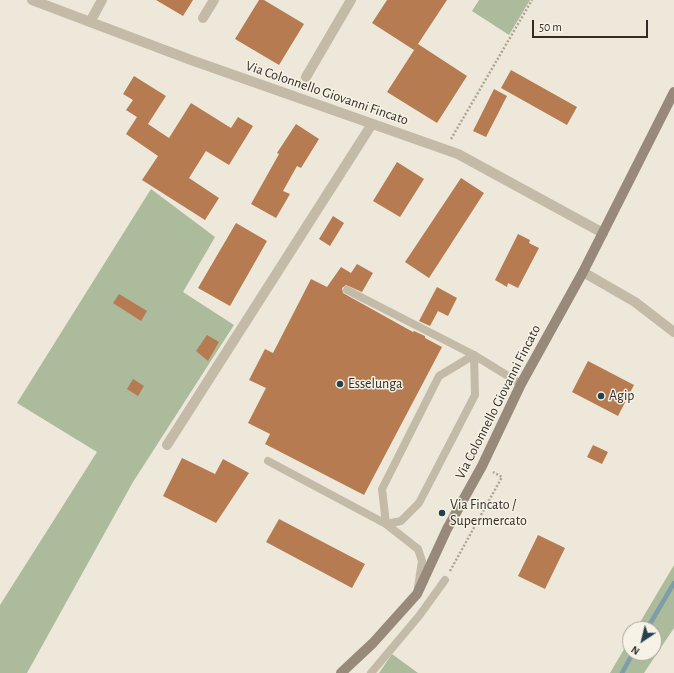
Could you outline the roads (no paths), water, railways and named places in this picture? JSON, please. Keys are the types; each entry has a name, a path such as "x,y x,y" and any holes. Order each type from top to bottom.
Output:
{"main road":[{"name":"Via Colonnello Giovanni Fincato","path":"341,673 373,643 417,594 447,529 482,466 521,384 583,272 674,92"}],"street":[{"name":"Via Colonnello Giovanni Fincato","path":"32,0 458,154 603,233"},
{"path":"90,22 102,0"},
{"path":"203,18 214,0"},
{"path":"306,77 351,0"},
{"path":"167,445 372,124"},
{"path":"583,272 636,302 674,332"}],"lane":[{"path":"347,290 474,355 521,384"},
{"path":"386,524 401,521 419,503 475,395 474,355"},
{"path":"386,524 382,489 439,376 474,355"},
{"path":"268,461 386,524 418,549 422,561 417,594"},
{"path":"371,673 419,616 445,580"}],"waterway":[{"path":"652,621 674,583"},
{"path":"622,673 629,661"}],"place":[{"name":"Esselunga","path":"340,384"},
{"name":"Agip","path":"601,396"},
{"name":"Via Fincato / Supermercato","path":"442,513"}]}
